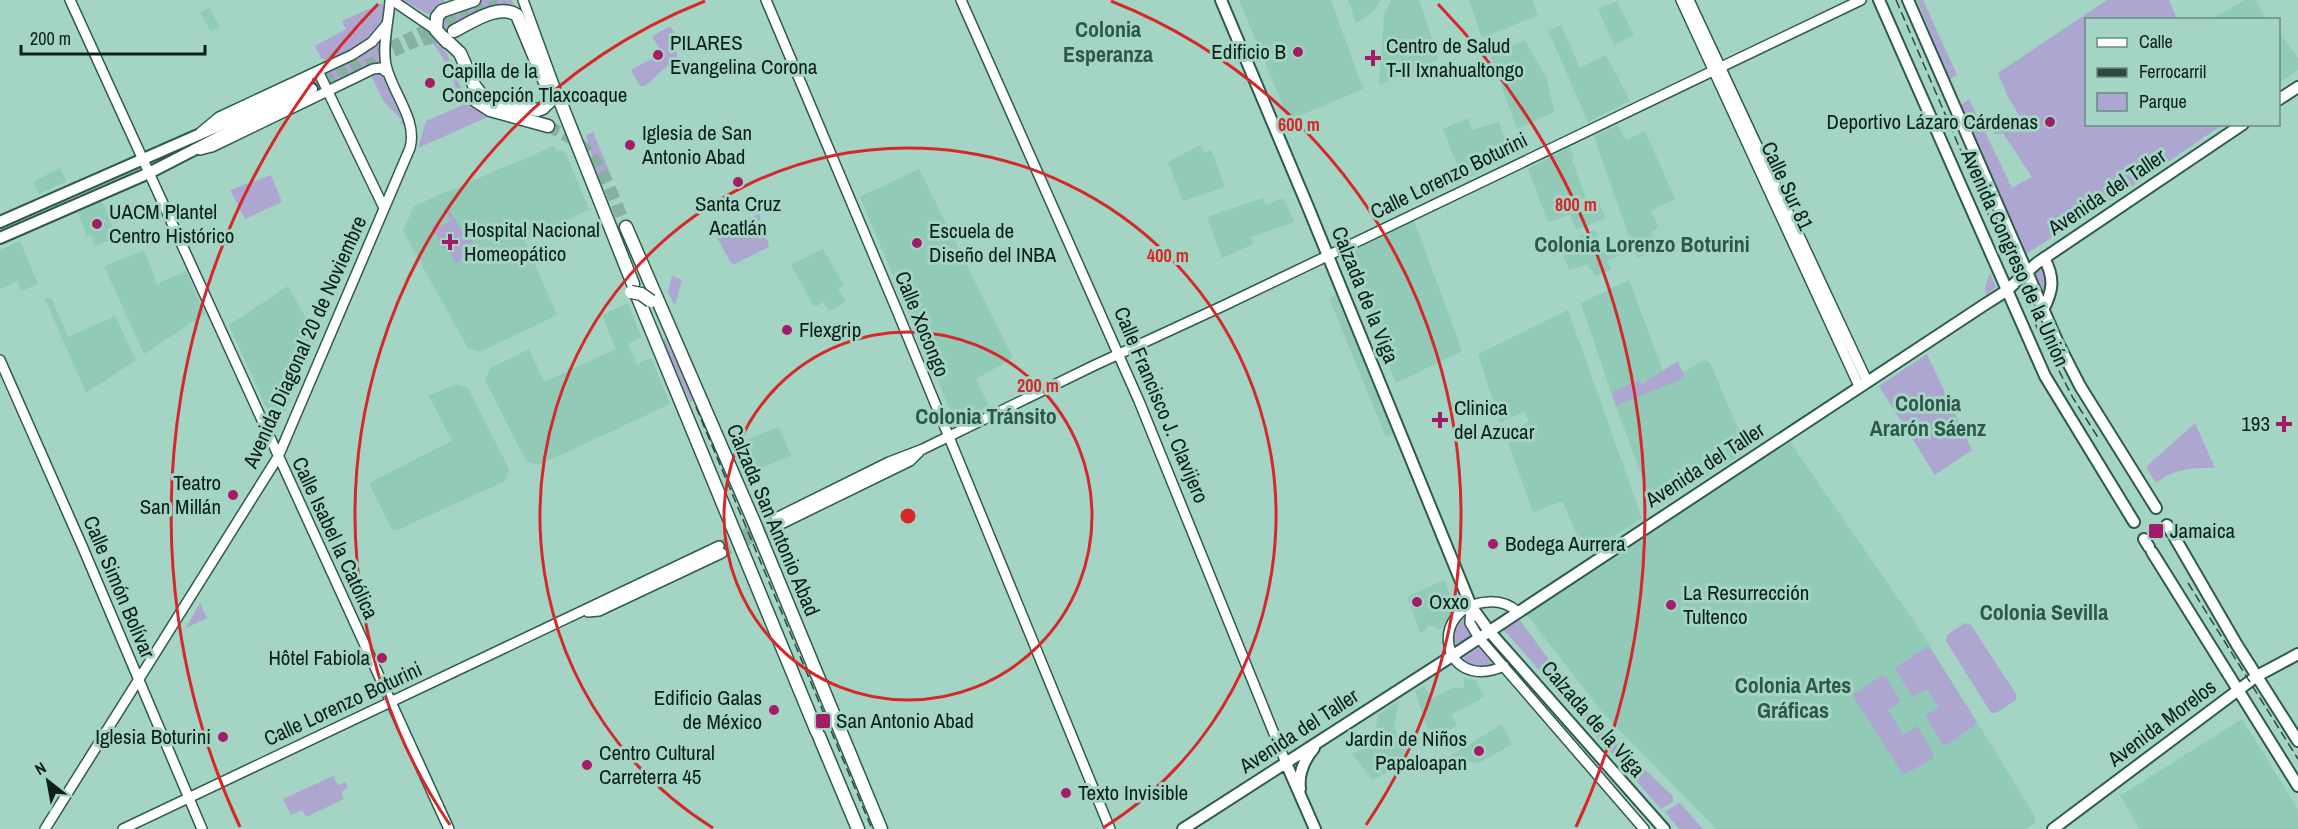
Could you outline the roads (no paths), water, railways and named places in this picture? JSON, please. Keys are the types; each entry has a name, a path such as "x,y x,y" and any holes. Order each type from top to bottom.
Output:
{"highway":[{"path":"474,0 442,11 437,17 439,33 476,101 490,110 548,126"},
{"path":"439,33 460,53 477,91 491,101 538,110 552,99 520,19 511,11 502,10 454,31"},
{"path":"544,81 558,96"},
{"name":"Calzada San Antonio Abad","path":"558,96 636,294 858,829"},
{"name":"Calzada San Antonio Abad","path":"626,227 679,346 881,829"},
{"path":"636,294 666,334 679,346"}],"main road":[{"name":"Calzada de la Viga","path":"1221,0 1471,606 1489,631 1664,829"},
{"name":"Avenida Congreso de la Unión","path":"1879,0 2006,291 2057,399 2298,786"},
{"name":"Avenida Congreso de la Unión","path":"1908,0 2026,272 2080,386 2298,741"},
{"path":"0,222 310,85 149,173 0,238"},
{"path":"2280,99 2298,87"},
{"name":"Avenida del Taller","path":"1183,829 1452,656 2006,291 2044,258 2240,126"},
{"path":"2043,310 2053,286 2052,272 2044,258"},
{"name":"Avenida Morelos","path":"2053,829 2257,676 2298,654"},
{"path":"1302,798 1300,780 1303,767 1312,750 1321,741"},
{"name":"Calle Francisco J. Clavijero","path":"1286,763 1315,829"}],"street":[{"name":"Calle Isabel la Católica","path":"70,0 449,829"},
{"name":"Avenida Diagonal 20 de Noviembre","path":"45,829 278,457 384,208 413,138 410,124 388,73 385,58 391,0"},
{"path":"391,0 439,33"},
{"path":"523,0 558,96"},
{"name":"Calle Xocongo","path":"766,0 1110,829"},
{"name":"Calle Francisco J. Clavijero","path":"962,0 1119,354 1286,763"},
{"name":"Calle Sur 81","path":"1681,0 1718,69"},
{"name":"Calle Sur 81","path":"1689,0 1718,69 1863,384"},
{"name":"Calle Lorenzo Boturini","path":"777,522 910,461 924,449 948,435 1861,0"},
{"path":"197,135 219,117 363,48 372,42 389,22"},
{"path":"191,150 204,150 212,147 373,69 381,68 388,73"},
{"path":"318,71 384,208"},
{"name":"Calle Simón Bolívar","path":"0,360 202,829"},
{"name":"Calle Lorenzo Boturini","path":"123,829 580,613 599,611 720,550"},
{"path":"1504,666 1488,672 1477,672 1456,663 1447,640 1448,632 1456,617 1471,606 1484,602 1496,602 1512,607 1518,612"},
{"name":"Calzada de la Viga","path":"1471,606 1470,622 1479,638 1644,829"}],"tunnel":[{"path":"378,53 484,0"},
{"path":"476,14 504,0"},
{"path":"312,89 462,21"},
{"path":"423,40 448,33"},
{"path":"308,82 358,61"},
{"path":"548,126 579,143 594,159 610,188 626,227"},
{"path":"719,546 776,518"},
{"path":"722,553 779,525"}],"railway":[{"path":"1896,0 2038,330 2073,398 2099,439"},
{"path":"696,407 872,829"},
{"path":"2188,583 2298,759"}],"place":[{"name":"Edificio B","path":"1298,52"},
{"name":"PILARES Evangelina Corona","path":"658,55"},
{"name":"Centro de Salud T-II Ixnahualtongo","path":"1373,58"},
{"name":"Capilla de la Concepción Tlaxcoaque","path":"430,83"},
{"name":"Deportivo Lázaro Cárdenas","path":"2050,122"},
{"name":"Iglesia de San Antonio Abad","path":"630,145"},
{"name":"Santa Cruz Acatlán","path":"738,182"},
{"name":"UACM Plantel Centro Histórico","path":"97,224"},
{"name":"Hospital Nacional Homeopático","path":"450,242"},
{"name":"Escuela de Diseño del INBA","path":"917,243"},
{"name":"Flexgrip","path":"787,330"},
{"name":"Clinica del Azucar","path":"1440,420"},
{"name":"193","path":"2284,424"},
{"name":"Teatro San Millán","path":"233,495"},
{"name":"Jamaica","path":"2156,531"},
{"name":"Bodega Aurrera","path":"1493,544"},
{"name":"Oxxo","path":"1417,602"},
{"name":"La Resurrección Tultenco","path":"1671,605"},
{"name":"Hôtel Fabiola","path":"382,658"},
{"name":"Edificio Galas de México","path":"774,710"},
{"name":"San Antonio Abad","path":"823,721"},
{"name":"Iglesia Boturini","path":"223,737"},
{"name":"Jardin de Niños Papaloapan","path":"1479,751"},
{"name":"Centro Cultural Carreterra 45","path":"587,765"},
{"name":"Texto Invisible","path":"1066,793"}],"district":[{"name":"Colonia Esperanza","path":"1108,42"},
{"name":"Colonia Lorenzo Boturini","path":"1642,244"},
{"name":"Colonia Tránsito","path":"986,416"},
{"name":"Colonia Ararón Sáenz","path":"1928,416"},
{"name":"Colonia Sevilla","path":"2044,612"},
{"name":"Colonia Artes Gráficas","path":"1793,698"}]}
